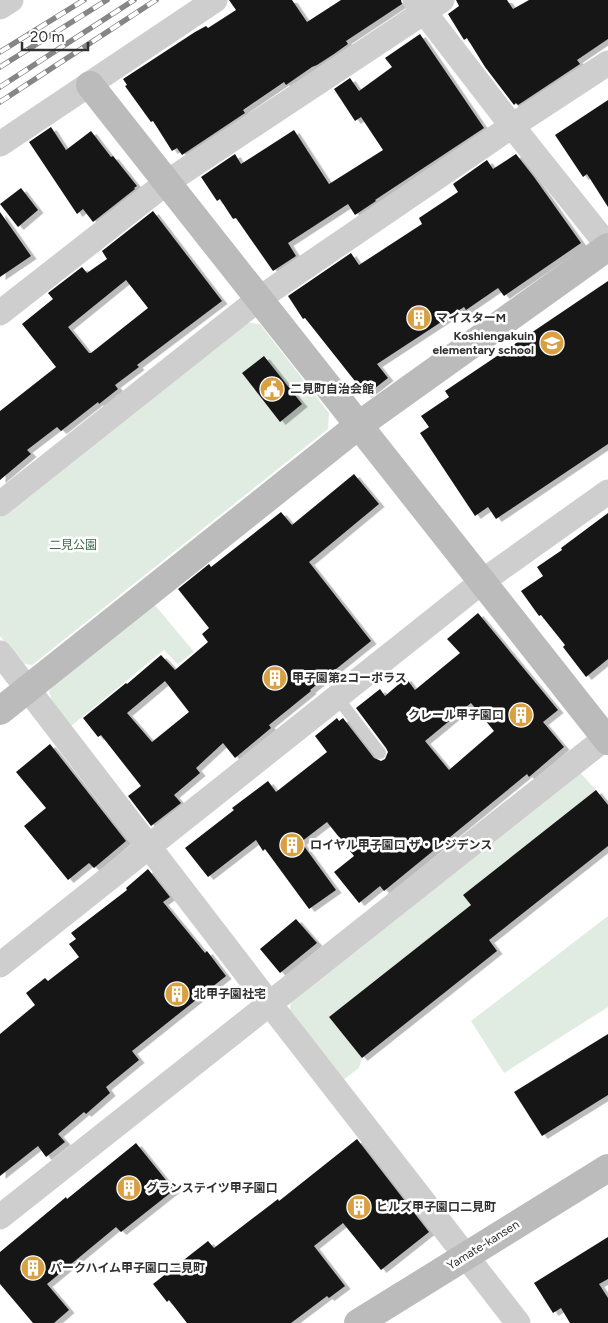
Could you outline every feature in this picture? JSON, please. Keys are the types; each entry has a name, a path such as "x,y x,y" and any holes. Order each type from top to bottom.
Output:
{"street":[{"path":"0,7 11,0"},
{"path":"0,144 215,0"},
{"path":"0,313 166,183 427,4 512,126 608,246 359,424 0,712"},
{"path":"0,504 260,298 512,126 608,63"},
{"path":"0,1217 607,738 90,85"},
{"path":"0,965 483,580 608,492"},
{"path":"0,653 518,1323"},
{"name":"Yamate-kansen","path":"358,1323 608,1168"}],"lane":[{"path":"336,696 380,753"}],"green space":[{"name":"二見公園","path":"245,322 260,324 329,413 328,429 32,665 21,663 0,636 0,515"},
{"path":"155,605 194,652 178,664 164,650 71,726 52,702 49,691 61,676"},
{"path":"577,769 596,790 463,895 471,905 329,1017 362,1058 359,1068 343,1080 290,1010 291,999"},
{"path":"608,916 608,1007 504,1073 471,1021"}],"building":[{"path":"229,0 292,0 307,22 341,0 401,0 402,4 346,41 348,44 334,54 286,85 284,82 243,110 245,113 182,155 177,148 172,151 153,121 151,122 125,86 127,85 123,79 195,32 206,26 208,28 236,10"},
{"path":"456,0 507,0 513,9 529,0 608,0 608,39 577,60 580,64 518,105 516,103 514,105 485,67 467,38 464,40 448,14 459,6"},
{"path":"420,34 484,128 355,215 348,204 288,243 296,256 273,271 236,218 233,219 220,199 217,201 201,177 235,154 241,164 294,130 329,184 383,150 361,117 355,121 334,89 350,78 359,91 392,67 385,58"},
{"path":"608,100 608,207 587,174 583,177 555,135"},
{"path":"51,127 66,150 91,131 137,186 135,189 93,222 83,209 77,214 29,142"},
{"path":"516,154 581,243 504,296 498,288 466,310 464,307 377,364 388,378 366,395 305,318 303,319 288,296 351,253 359,265 422,224 419,218 458,192 453,184 487,160 493,169"},
{"path":"21,188 38,210 18,227 0,204"},
{"path":"153,211 222,301 137,365 139,367 115,385 118,389 99,404 98,402 61,431 57,427 27,450 31,454 0,480 0,411 56,367 22,324 53,299 48,293 82,267 87,273 107,259 102,251","holes":["126,280 148,308 91,353 68,327"]},
{"path":"0,212 31,256 0,277"},
{"name":"Koshiengakuin elementary school","path":"608,281 608,444 496,519 488,507 475,516 420,433 429,427 421,416 449,397 445,391"},
{"name":"二見町自治会館","path":"264,356 302,404 280,422 242,373"},
{"path":"354,474 379,504 309,562 371,641 269,725 271,728 235,758 223,743 196,768 200,773 174,795 181,803 151,826 128,796 141,786 101,735 98,737 83,718 161,655 175,670 208,642 202,634 209,628 178,589 209,564 211,567 281,512 292,525","holes":["165,681 189,712 152,742 127,713"]},
{"path":"608,513 608,659 586,677 563,647 565,645 541,615 539,616 521,591 543,576 537,567 562,550 561,548"},
{"path":"478,613 558,710 543,722 564,747 529,777 527,774 384,891 380,886 359,903 334,872 354,856 327,822 301,842 336,890 309,909 265,849 263,851 256,840 208,877 185,848 234,810 232,808 268,781 276,792 327,752 315,736 337,718 339,721 343,718 374,758 381,761 385,759 388,752 386,748 356,708 380,689 385,696 406,678 415,690 460,653 447,639","holes":["471,703 494,731 449,770 425,741"]},
{"path":"50,744 126,841 94,868 89,863 68,880 24,826 46,808 16,772"},
{"path":"596,790 608,805 608,846 489,940 497,951 362,1058 329,1017 471,905 463,895"},
{"path":"148,869 170,897 163,902 205,953 207,951 226,976 132,1051 139,1060 106,1087 110,1093 86,1114 84,1112 58,1134 65,1142 46,1157 38,1146 0,1176 0,1034 35,1005 26,993 45,978 48,981 79,957 69,944 76,939 71,933 127,890 126,888"},
{"path":"296,919 317,943 280,973 260,949"},
{"path":"608,1034 608,1095 542,1136 514,1092"},
{"path":"357,1139 429,1232 381,1270 343,1223 314,1246 345,1286 329,1298 327,1296 291,1323 187,1323 169,1300 167,1302 153,1284 208,1241 214,1248 278,1199 279,1201"},
{"path":"136,1143 174,1190 121,1232 116,1227 47,1284 69,1310 54,1323 33,1323 0,1284 0,1252 66,1197 67,1199"},
{"path":"608,1237 608,1279 599,1284 608,1298 608,1323 570,1323 561,1308 553,1313 534,1283"}],"railway":[{"path":"0,52 84,0"},
{"path":"0,67 107,0"},
{"path":"0,87 134,0"},
{"path":"0,102 156,0"}],"place":[{"name":"マイスターM","path":"419,318"},
{"name":"Koshiengakuin elementary school","path":"552,343"},
{"name":"二見町自治会館","path":"272,389"},
{"name":"甲子園第2コーポラス","path":"275,678"},
{"name":"クレール甲子園口","path":"521,715"},
{"name":"ロイヤル甲子園口 ザ・レジデンス","path":"292,845"},
{"name":"北甲子園社宅","path":"177,994"},
{"name":"グランステイツ甲子園口","path":"129,1188"},
{"name":"ヒルズ甲子園口二見町","path":"359,1207"},
{"name":"パークハイム甲子園口二見町","path":"33,1268"}]}
